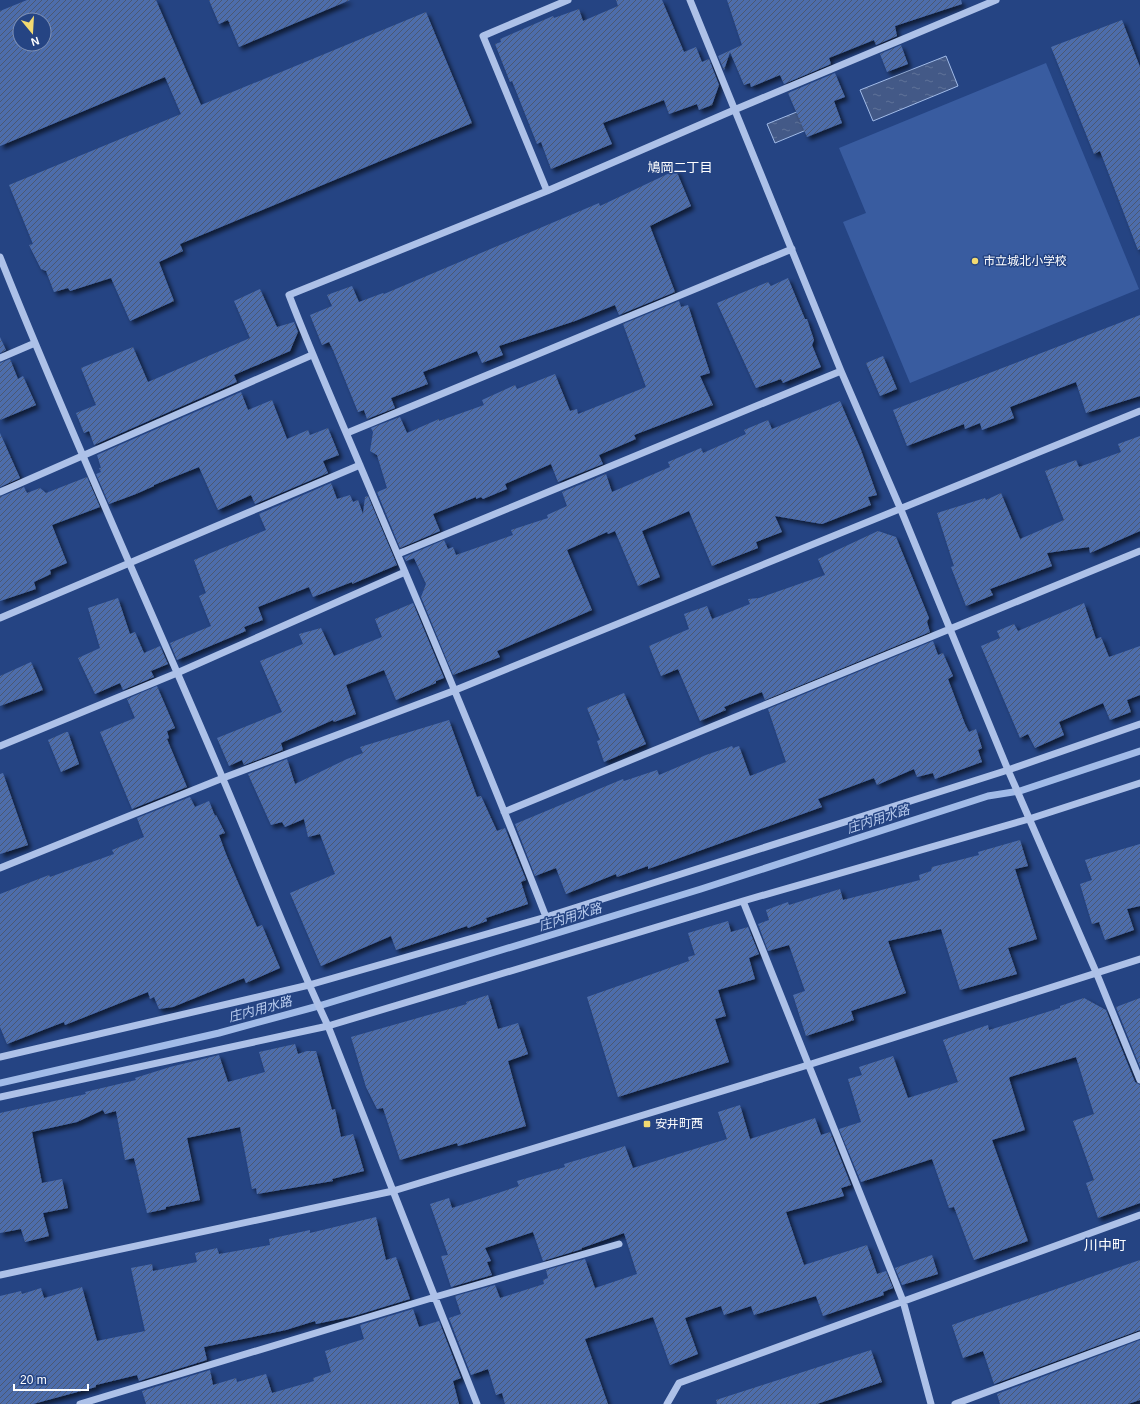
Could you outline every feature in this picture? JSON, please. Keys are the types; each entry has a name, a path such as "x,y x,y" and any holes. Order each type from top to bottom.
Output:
{"street":[{"path":"547,191 483,36 568,0"},
{"path":"690,0 841,371 901,510 1013,783 1096,972 1140,1080"},
{"path":"546,917 398,554 312,355 289,295 547,191 734,110 996,0"},
{"path":"347,433 792,249"},
{"path":"0,257 34,343 128,564 223,778 309,985 328,1026 477,1404"},
{"path":"0,358 34,343"},
{"path":"0,492 83,457 312,355"},
{"path":"398,554 841,371"},
{"path":"0,868 223,778 453,691 901,510 1140,411"},
{"path":"0,618 360,465"},
{"path":"504,812 1140,551"},
{"path":"0,746 176,673 405,572"},
{"path":"0,1057 309,985 546,917 1008,770 1140,724"},
{"path":"0,1097 328,1026 743,901 1029,819 1140,783"},
{"path":"743,901 903,1301 930,1404"},
{"path":"0,1276 393,1191 808,1065 1140,958"},
{"path":"667,1404 679,1382 1140,1215"},
{"path":"80,1404 435,1297 619,1244"},
{"path":"955,1404 1140,1335"}],"shaded area":[{"path":"1046,63 1139,289 910,383 843,222 866,213 839,148"}],"water":[{"path":"946,56 958,86 873,121 860,90"},
{"path":"809,107 816,126 775,143 767,124"}],"building":[{"path":"27,0 156,0 201,105 426,12 472,123 180,244 183,251 159,262 174,301 130,321 111,278 70,291 68,288 54,292 46,271 41,269 29,245 33,244 9,185 181,114 165,77 0,146 0,11"},
{"path":"209,0 350,0 239,47 228,20 219,24"},
{"path":"616,0 662,0 684,52 696,47 702,62 709,59 719,85 712,105 699,110 697,104 669,114 664,100 603,123 612,144 551,169 541,142 537,144 512,81 510,82 495,44 501,42 500,39 553,16 554,18 579,9 583,21 618,6"},
{"path":"727,0 961,0 962,4 895,26 897,36 876,45 874,40 829,58 831,64 784,84 780,75 751,87 750,83 744,85 730,52 724,70 718,56 742,45"},
{"path":"1122,20 1140,67 1140,249 1138,250 1100,151 1094,154 1051,47"},
{"path":"901,45 908,64 887,72 880,54"},
{"path":"835,73 845,97 834,101 842,123 807,137 788,93"},
{"path":"676,170 691,206 650,226 675,292 619,315 615,305 575,321 499,346 503,355 482,363 477,351 423,372 428,384 391,398 395,408 367,419 364,410 358,412 333,350 329,342 322,345 310,315 332,306 327,295 352,286 359,302 383,293 384,294 599,203 600,206"},
{"path":"788,278 805,319 807,319 814,340 812,345 821,367 783,383 781,379 756,388 717,303 768,282 771,286"},
{"path":"260,289 277,327 294,322 298,332 290,351 234,375 237,382 94,445 89,431 84,433 76,413 96,405 81,368 133,347 148,382 250,338 234,301"},
{"path":"679,301 681,307 688,305 710,373 700,376 713,405 634,435 636,439 599,455 603,464 558,482 551,464 505,484 507,489 483,499 481,497 476,499 476,497 433,514 440,531 400,548 377,492 387,488 377,455 370,451 373,432 371,428 400,417 407,433 439,419 439,421 484,405 482,400 515,385 517,389 555,374 570,411 577,409 578,414 646,387 623,324"},
{"path":"1140,315 1140,396 1086,413 1076,382 1010,407 1014,418 982,430 980,423 965,429 964,424 907,446 893,410"},
{"path":"0,337 6,350 0,353"},
{"path":"883,356 897,389 880,396 866,363"},
{"path":"10,359 18,379 23,376 36,405 0,420 0,363"},
{"path":"241,392 248,410 272,400 287,439 308,430 310,435 328,428 339,455 323,461 328,473 255,504 251,495 218,510 199,467 109,504 96,474 101,472 97,455"},
{"path":"840,401 861,450 877,495 868,497 871,505 822,524 775,516 782,532 756,542 758,548 712,566 689,511 642,531 660,577 638,586 615,531 608,534 607,532 567,550 592,610 497,651 500,657 453,675 421,597 426,584 414,558 406,561 404,557 444,540 448,549 453,547 456,555 513,535 511,530 548,518 547,515 567,506 562,492 606,474 612,492 670,467 668,462 701,448 703,453 746,434 744,430 768,420 772,429"},
{"path":"0,433 20,478 0,487"},
{"path":"1140,436 1140,531 1090,553 1089,547 1047,553 1052,566 990,589 993,595 966,606 951,567 954,566 937,513 985,498 986,500 1001,493 1020,539 1064,520 1045,471 1076,460 1079,467 1121,452 1118,444"},
{"path":"87,477 100,507 52,525 67,563 50,570 51,574 34,582 36,589 0,601 0,497 24,487 27,493 40,488 46,493"},
{"path":"331,483 337,499 350,495 353,502 358,500 363,514 365,497 368,496 397,565 352,584 352,582 313,597 309,587 258,607 263,620 244,627 246,631 177,660 170,643 211,626 199,596 206,593 194,560 266,530 259,514"},
{"path":"878,531 896,537 929,618 927,622 930,632 765,700 762,692 724,707 726,710 700,721 678,669 661,676 649,646 689,629 684,614 707,606 712,619 750,604 748,599 759,598 825,575 818,559"},
{"path":"118,598 130,634 135,632 144,653 160,646 168,664 151,671 154,677 123,690 120,683 95,694 78,658 100,648 88,608"},
{"path":"413,603 444,678 436,681 436,683 396,700 384,670 346,685 356,714 334,722 333,720 281,743 283,750 244,765 242,760 229,766 217,738 282,712 260,661 303,644 299,634 321,628 334,656 382,637 375,619"},
{"path":"1084,603 1096,639 1101,637 1109,657 1140,646 1140,695 1127,700 1131,712 1110,720 1103,703 1059,722 1064,735 1035,748 1028,734 1020,738 981,646 1000,638 997,631 1014,624 1018,631"},
{"path":"933,641 938,655 943,653 953,676 948,679 965,724 969,732 976,729 982,748 978,750 982,762 935,779 933,773 917,777 914,769 877,785 874,778 818,799 822,807 648,869 648,866 617,877 616,874 566,894 556,868 535,876 515,824 623,779 624,781 657,770 659,775 706,755 732,746 733,748 739,746 750,776 786,762 768,709"},
{"path":"31,662 43,690 0,706 0,676"},
{"path":"157,686 175,728 167,731 169,738 167,739 187,787 132,809 100,732 135,718 127,699"},
{"path":"624,693 646,744 604,762 597,741 600,740 587,708"},
{"path":"449,720 477,797 481,796 497,831 505,828 526,880 521,882 528,904 486,918 487,921 468,928 467,926 396,950 391,936 321,966 290,893 335,874 320,834 308,837 304,819 285,827 282,822 271,825 248,774 287,759 295,784 363,753 360,747"},
{"path":"68,732 79,764 61,772 48,740"},
{"path":"3,773 28,845 0,854 0,774"},
{"path":"190,797 195,807 209,801 215,816 216,815 225,833 219,835 257,927 262,925 280,968 246,983 244,978 173,1007 159,1009 154,997 150,999 148,992 65,1025 64,1022 7,1044 0,1027 0,894 49,875 50,877 114,854 112,850 144,837 137,818"},
{"path":"1020,840 1028,866 1015,869 1037,939 1008,948 1017,974 960,990 941,929 888,941 906,993 851,1011 854,1020 806,1036 793,995 805,991 789,945 768,951 758,924 769,920 766,910 788,902 789,905 840,889 843,900 920,880 919,875 931,871 932,867 979,855 978,852"},
{"path":"1140,844 1140,906 1127,909 1134,930 1105,940 1099,922 1092,924 1080,884 1092,880 1085,860"},
{"path":"728,921 731,932 748,927 759,954 749,958 755,979 718,990 726,1016 715,1019 729,1062 618,1097 587,997 689,961 688,957 695,955 688,933"},
{"path":"488,995 498,1029 518,1023 528,1054 508,1061 526,1126 458,1146 457,1143 400,1160 383,1108 377,1109 366,1087 351,1037 467,1004 466,1002"},
{"path":"1084,998 1106,1010 1135,1082 1140,1085 1140,1203 1098,1218 1086,1183 1094,1180 1073,1121 1094,1114 1076,1057 1010,1077 1009,1078 1025,1130 992,1140 1028,1241 974,1260 954,1207 949,1208 932,1159 861,1182 839,1129 861,1122 848,1079 862,1075 859,1067 893,1056 908,1098 958,1082 943,1040 988,1025 989,1030 1060,1008 1060,1006"},
{"path":"1140,998 1140,1067 1116,1007"},
{"path":"295,1044 298,1054 307,1051 316,1051 332,1110 335,1109 341,1137 353,1134 364,1171 332,1179 333,1181 257,1194 256,1188 252,1189 240,1127 187,1138 200,1200 166,1207 166,1209 147,1213 134,1158 125,1160 116,1111 105,1114 103,1110 77,1122 32,1132 42,1183 62,1179 68,1208 43,1213 49,1236 25,1242 21,1229 0,1233 0,1113 86,1094 85,1092 136,1080 135,1078 170,1067 219,1055 228,1082 265,1072 259,1052"},
{"path":"740,1105 750,1139 815,1118 821,1135 830,1132 851,1185 841,1188 844,1196 786,1212 804,1265 867,1245 877,1274 886,1271 893,1288 883,1292 884,1295 823,1316 816,1296 754,1315 751,1306 724,1315 721,1306 685,1318 698,1354 670,1365 653,1317 585,1339 608,1404 505,1404 502,1393 496,1395 488,1369 471,1375 449,1318 461,1314 455,1296 495,1285 500,1298 544,1284 543,1280 548,1278 546,1270 585,1259 595,1288 637,1274 624,1233 582,1249 543,1261 533,1232 485,1248 491,1261 487,1262 492,1275 451,1287 441,1256 448,1255 430,1204 449,1198 452,1208 519,1186 517,1181 565,1167 564,1164 625,1146 633,1168 727,1139 718,1112"},
{"path":"376,1217 386,1260 396,1257 410,1299 354,1316 316,1324 315,1321 286,1330 204,1347 207,1360 139,1381 137,1375 96,1385 96,1387 33,1404 0,1404 0,1296 21,1291 22,1294 41,1288 44,1298 82,1287 97,1341 145,1331 131,1268 152,1264 153,1271 197,1262 195,1253 217,1248 219,1254 270,1245 269,1239 310,1230 310,1233"},
{"path":"932,1255 938,1274 902,1285 895,1268"},
{"path":"1140,1260 1140,1330 994,1384 983,1351 963,1358 952,1325"},
{"path":"413,1309 419,1327 439,1321 461,1378 453,1381 459,1404 146,1404 142,1391 210,1370 213,1385 236,1378 237,1382 266,1374 272,1393 314,1381 313,1378 331,1372 325,1351 364,1339 360,1325"},
{"path":"1140,1340 1140,1400 1128,1404 1000,1404 997,1394"},
{"path":"871,1350 882,1382 817,1404 717,1404 716,1400"}],"waterway":[{"name":"庄内用水路","path":"0,1083 219,1033 322,1005 701,889 988,796 1020,791 1140,751"}],"place":[{"name":"市立城北小学校","path":"975,261"},
{"name":"安井町西","path":"647,1124"}],"district":[{"name":"鳩岡二丁目","path":"680,167"},
{"name":"川中町","path":"1105,1245"}]}
